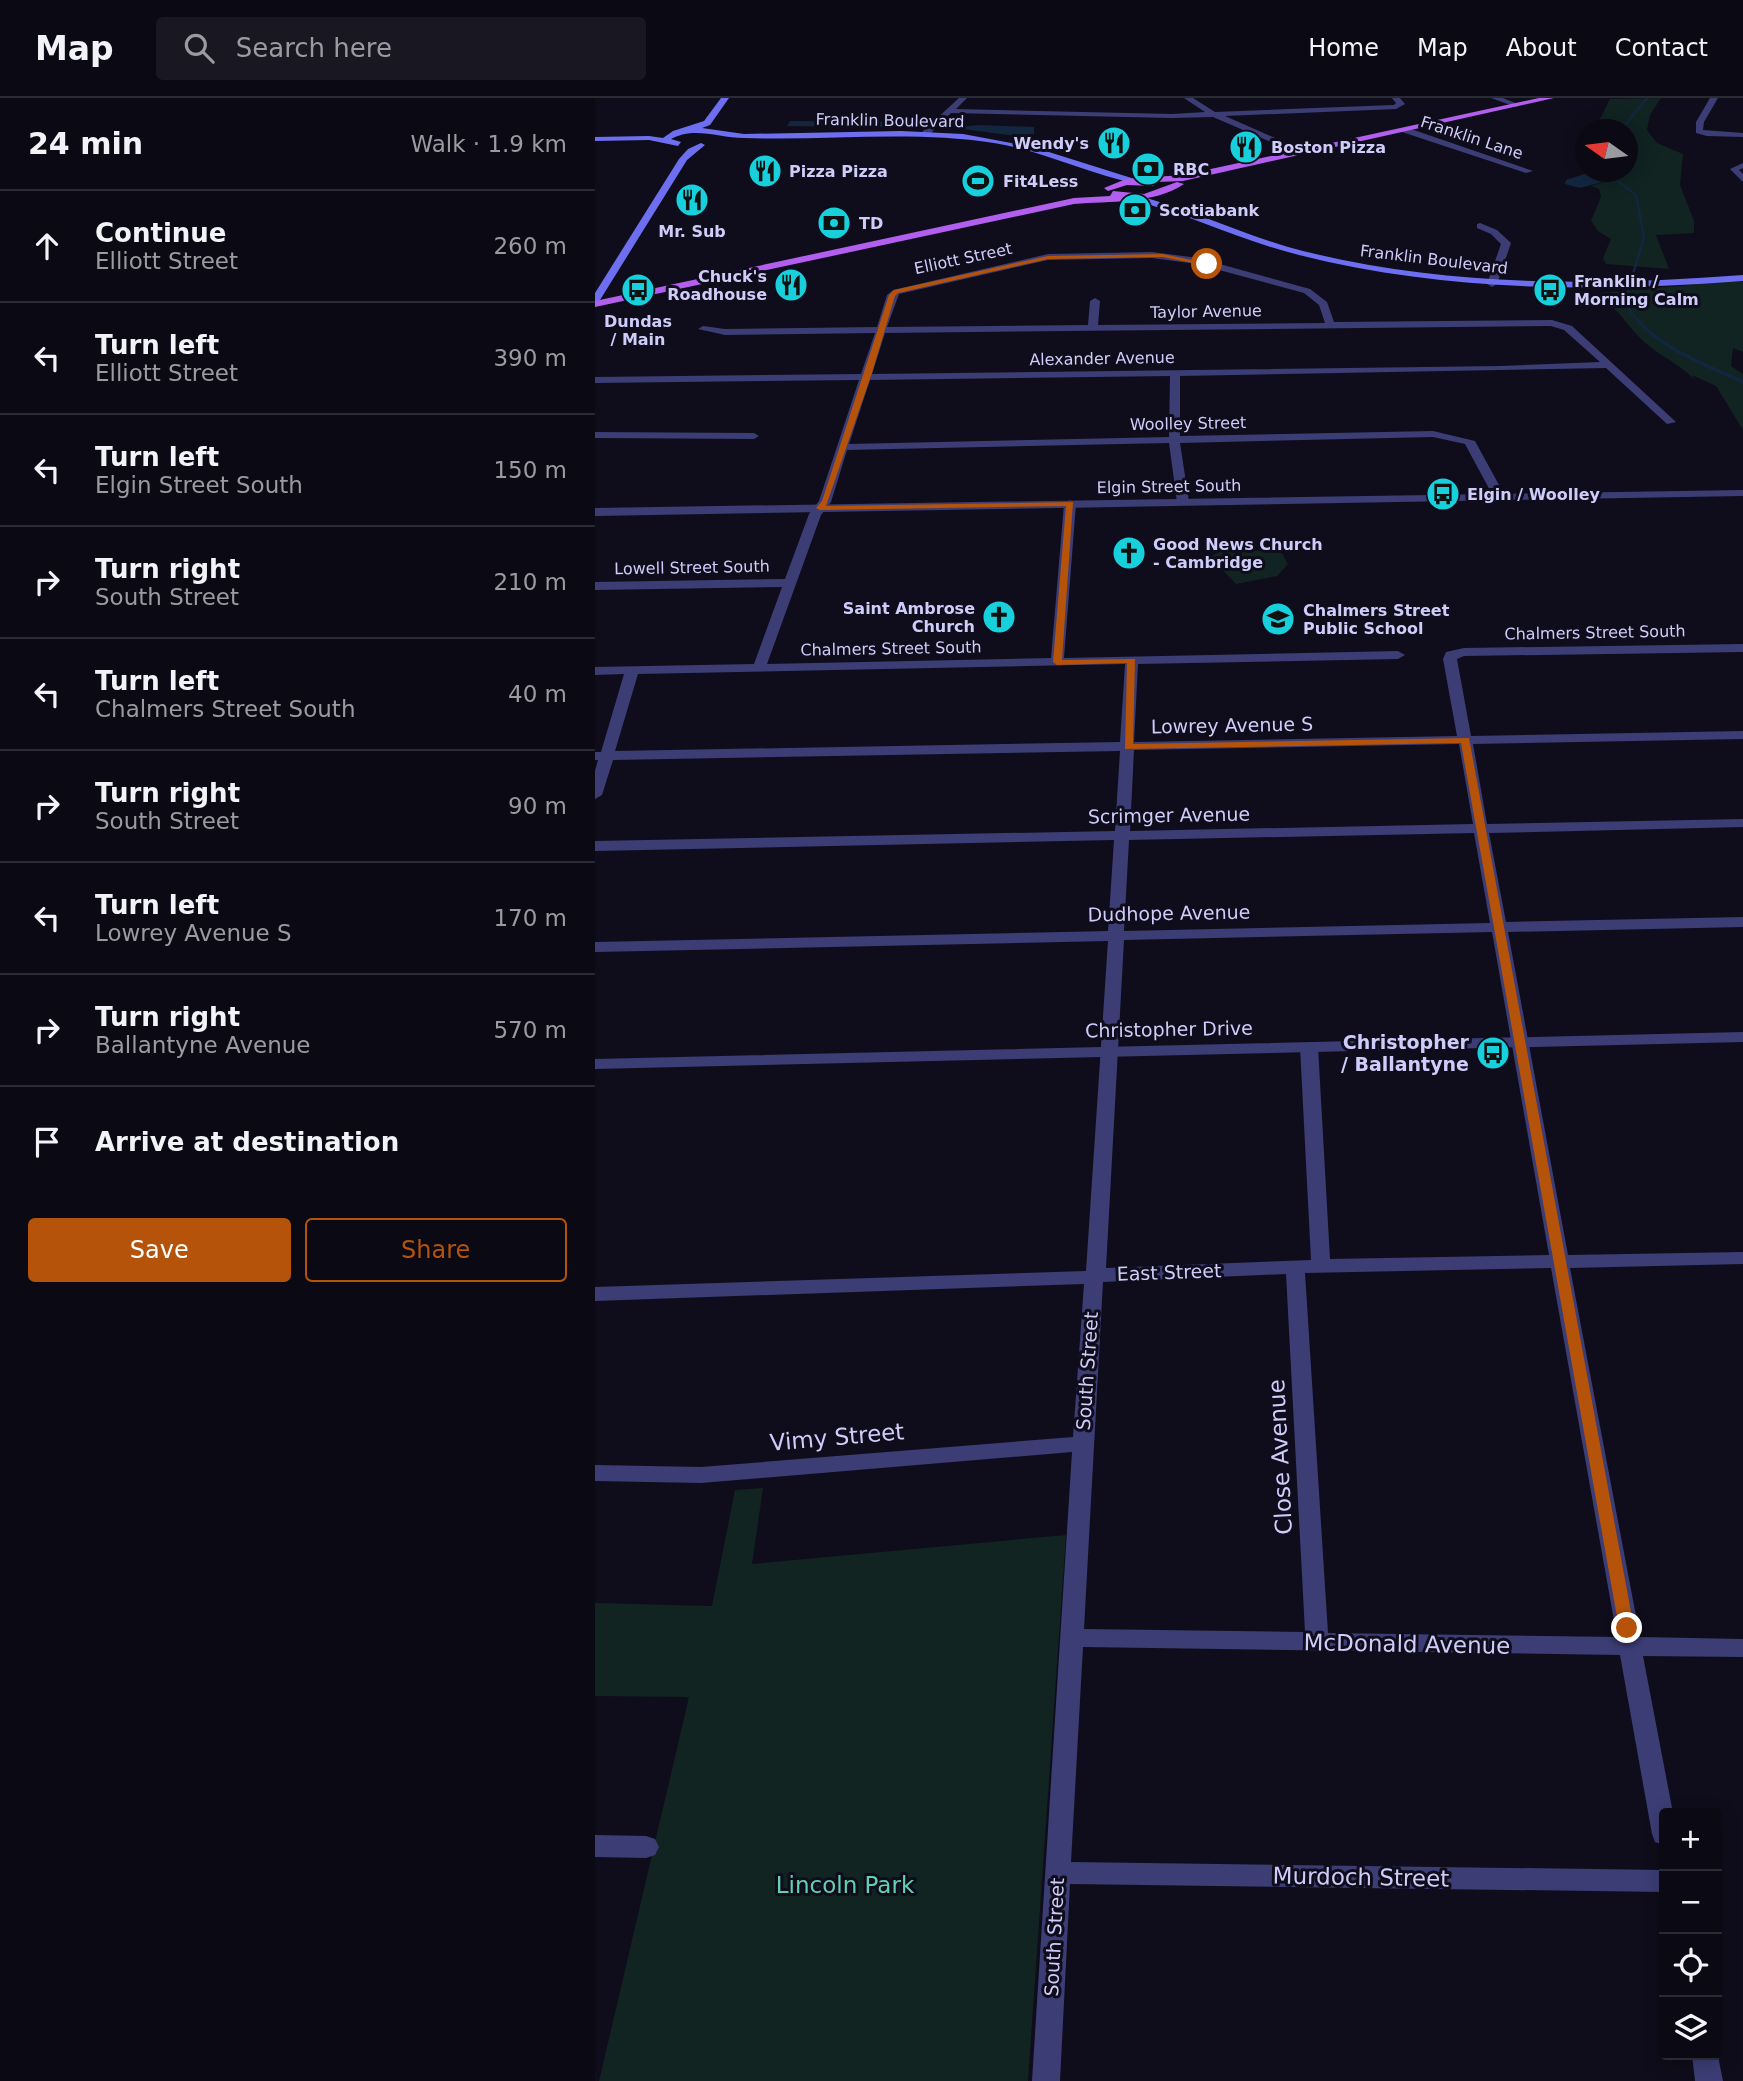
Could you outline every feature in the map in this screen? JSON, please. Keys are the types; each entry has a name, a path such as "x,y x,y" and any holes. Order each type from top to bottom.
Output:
{"main road":[{"path":"680,162 669,136 700,127 713,117 725,98"},
{"path":"1074,201 1109,187 1140,181 1168,181 1550,98"},
{"path":"595,302 689,150 718,140 713,117"},
{"path":"595,139 684,131 719,136"},
{"name":"Franklin Boulevard","path":"719,136 925,134 979,138 1024,146 1140,181"},
{"name":"Franklin Boulevard","path":"719,136 954,139 1040,155 1099,177 1109,187"},
{"path":"595,139 701,145"},
{"path":"595,302 1074,201 1161,191 1209,172"},
{"path":"1140,181 1160,186 1161,191"},
{"path":"1109,187 1110,192 1127,197"},
{"name":"Franklin Boulevard","path":"1161,191 1171,202 1255,234 1304,249 1396,268 1493,282"},
{"name":"Franklin Boulevard","path":"1127,197 1163,205 1248,237 1309,255 1392,272 1562,288 1743,276"}],"street":[{"path":"925,134 963,98"},
{"path":"1188,98 1213,114 1299,152"},
{"path":"1311,98 1319,109"},
{"path":"949,111 1011,110 1138,116 1213,114 1399,106 1396,98"},
{"path":"1495,98 1516,105"},
{"path":"1714,98 1700,122 1699,131 1707,134 1743,135"},
{"name":"Franklin Lane","path":"1405,130 1529,171"},
{"path":"1743,165 1734,169 1743,179"},
{"path":"1480,226 1494,232 1506,243 1493,282"},
{"name":"Elliott Street","path":"759,668 815,514 825,502 892,295 903,289 1048,257 1152,255 1198,261 1307,291 1319,297 1325,304 1330,325"},
{"path":"1093,328 1095,302"},
{"name":"Taylor Avenue","path":"703,329 725,332 880,331 1552,323 1568,328 1671,422"},
{"name":"Alexander Avenue","path":"595,380 1501,369 1609,365"},
{"path":"1175,373 1174,439 1184,502"},
{"path":"595,435 754,436"},
{"name":"Woolley Street","path":"843,447 1452,436 1469,441 1499,496"},
{"name":"Elgin Street South","path":"595,512 1743,493"},
{"path":"1057,662 1070,503"},
{"name":"Lowell Street South","path":"595,586 790,583"},
{"name":"Chalmers Street South","path":"1465,740 1451,655 1464,652 1743,648"},
{"name":"Chalmers Street South","path":"595,671 1398,655"},
{"name":"South Street","path":"1046,2081 1070,1638 1117,935 1132,661"},
{"path":"595,795 600,756 632,671"},
{"name":"Lowrey Avenue S","path":"600,756 1743,735"},
{"path":"1465,740 1659,1808"},
{"name":"Scrimger Avenue","path":"595,846 1743,823"},
{"name":"Dudhope Avenue","path":"595,947 1743,922"},
{"name":"Christopher Drive","path":"595,1064 1743,1037"},
{"path":"1309,1047 1321,1266"},
{"name":"East Street","path":"595,1294 1013,1281 1321,1266 1743,1258"},
{"name":"Close Avenue","path":"1295,1267 1317,1643"},
{"name":"Vimy Street","path":"595,1473 701,1475 1083,1444"},
{"name":"McDonald Avenue","path":"1070,1638 1743,1648"},
{"path":"595,1846 646,1847"},
{"name":"Murdoch Street","path":"1058,1873 1659,1881"},
{"path":"1706,2060 1709,2081"}],"green space":[{"path":"1661,98 1650,115 1647,130 1657,143 1683,154 1680,185 1694,221 1694,233 1656,235 1669,269 1606,264 1603,258 1611,239 1598,231 1591,221 1601,197 1599,189 1591,186 1604,182 1638,182 1638,119 1600,119 1610,99"},
{"path":"1743,282 1743,352 1733,348 1731,366 1743,374 1743,430 1716,386 1692,375 1695,380 1653,349 1599,293"},
{"path":"1280,550 1288,564 1277,576 1236,584 1210,557 1219,552"},
{"name":"Lincoln Park","path":"763,1488 752,1564 1066,1535 1028,2081 599,2081 689,1697 595,1696 595,1603 712,1606 735,1490"}],"water":[{"path":"790,121 910,123 903,127 787,126"},
{"path":"978,125 1034,127 1034,134 1017,136 954,128"},
{"path":"1575,177 1575,182 1602,182 1580,188 1565,184 1566,180"}],"waterway":[{"path":"1630,119 1647,98"},
{"path":"1619,182 1636,195 1644,237 1630,284"},
{"path":"1629,287 1624,303 1639,322"},
{"path":"1638,320 1672,348 1743,382"}],"place":[{"name":"Wendy's","path":"1114,143"},
{"name":"Boston Pizza","path":"1246,147"},
{"name":"RBC","path":"1148,169"},
{"name":"Pizza Pizza","path":"765,171"},
{"name":"Fit4Less","path":"978,181"},
{"name":"Mr. Sub","path":"692,200"},
{"name":"Scotiabank","path":"1135,210"},
{"name":"TD","path":"834,223"},
{"name":"Chuck's Roadhouse","path":"791,285"},
{"name":"Dundas / Main","path":"638,290"},
{"name":"Franklin / Morning Calm","path":"1550,290"},
{"name":"Elgin / Woolley","path":"1443,494"},
{"name":"Good News Church - Cambridge","path":"1129,553"},
{"name":"Saint Ambrose Church","path":"999,617"},
{"name":"Chalmers Street Public School","path":"1278,619"},
{"name":"Christopher / Ballantyne","path":"1493,1053"}],"route":[{"path":"1207,264 1163,255 1048,257 896,292 892,295 869,373 825,502 820,508 1070,503 1057,662 1132,661 1128,747 1465,740 1627,1628"}]}
